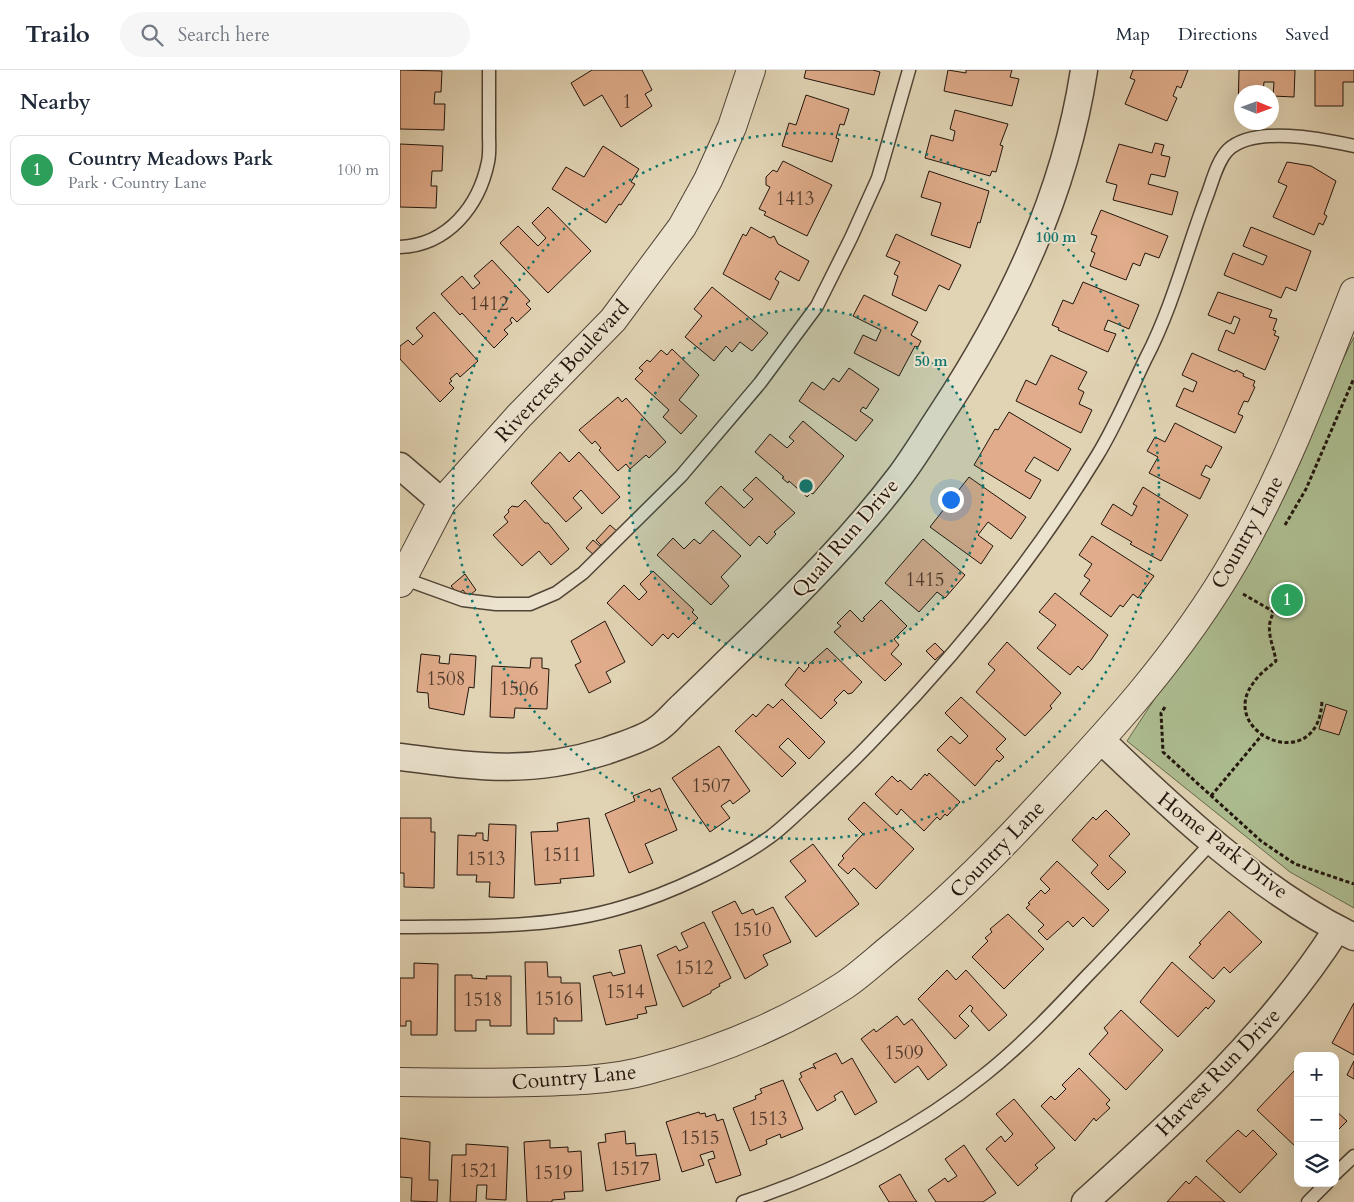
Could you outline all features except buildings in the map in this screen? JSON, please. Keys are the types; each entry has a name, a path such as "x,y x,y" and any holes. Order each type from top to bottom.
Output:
{"street":[{"name":"Rivercrest Boulevard","path":"401,581 442,502 519,416 614,320 682,227 708,180 732,127 751,70"},
{"name":"Quail Run Drive","path":"400,756 484,768 515,768 580,758 624,745 656,730 788,603 845,541 901,475 978,357 1005,309 1044,222 1063,165 1075,120 1084,70"},
{"name":"Country Lane","path":"400,1082 532,1082 607,1077 646,1071 766,1028 847,984 929,916 977,872 1101,740 1147,688 1198,618 1237,557 1271,492 1299,432 1354,292"},
{"path":"400,466 442,502"},
{"name":"Home Park Drive","path":"1101,740 1153,790 1241,864 1346,933"},
{"name":"Harvest Run Drive","path":"1085,1202 1147,1146 1263,1027 1346,933"}],"lane":[{"path":"400,247 412,247 430,241 450,230 466,213 479,192 489,161 489,70"},
{"path":"401,581 463,600 496,604 530,604 556,592 583,573 681,476 760,383 816,306 851,238 878,178 909,70"},
{"path":"400,927 506,926 576,918 624,907 668,891 702,875 771,836 843,772 930,681 1018,572 1098,454 1159,334 1197,222 1219,164 1227,151 1239,142 1274,137 1319,139 1354,146"},
{"path":"743,1202 778,1190 882,1143 937,1109 984,1076 1038,1028 1213,841"},
{"path":"1339,1170 1354,1156"},
{"path":"1308,1202 1323,1187"}],"path":[{"path":"1282,529 1306,489 1354,378"},
{"path":"1237,601 1246,589"},
{"path":"1243,593 1274,612 1269,624 1269,635 1276,661 1253,682 1248,694 1246,707 1249,720 1262,735 1277,743 1301,740 1318,723 1322,712 1322,700"},
{"path":"1166,705 1161,712 1163,752 1261,841 1296,864 1354,884"},
{"path":"1210,796 1262,735"}],"green space":[{"path":"1354,337 1354,908 1290,872 1127,741 1240,569"}],"place":[{"name":"Country Meadows Park","path":"1287,600"}]}
